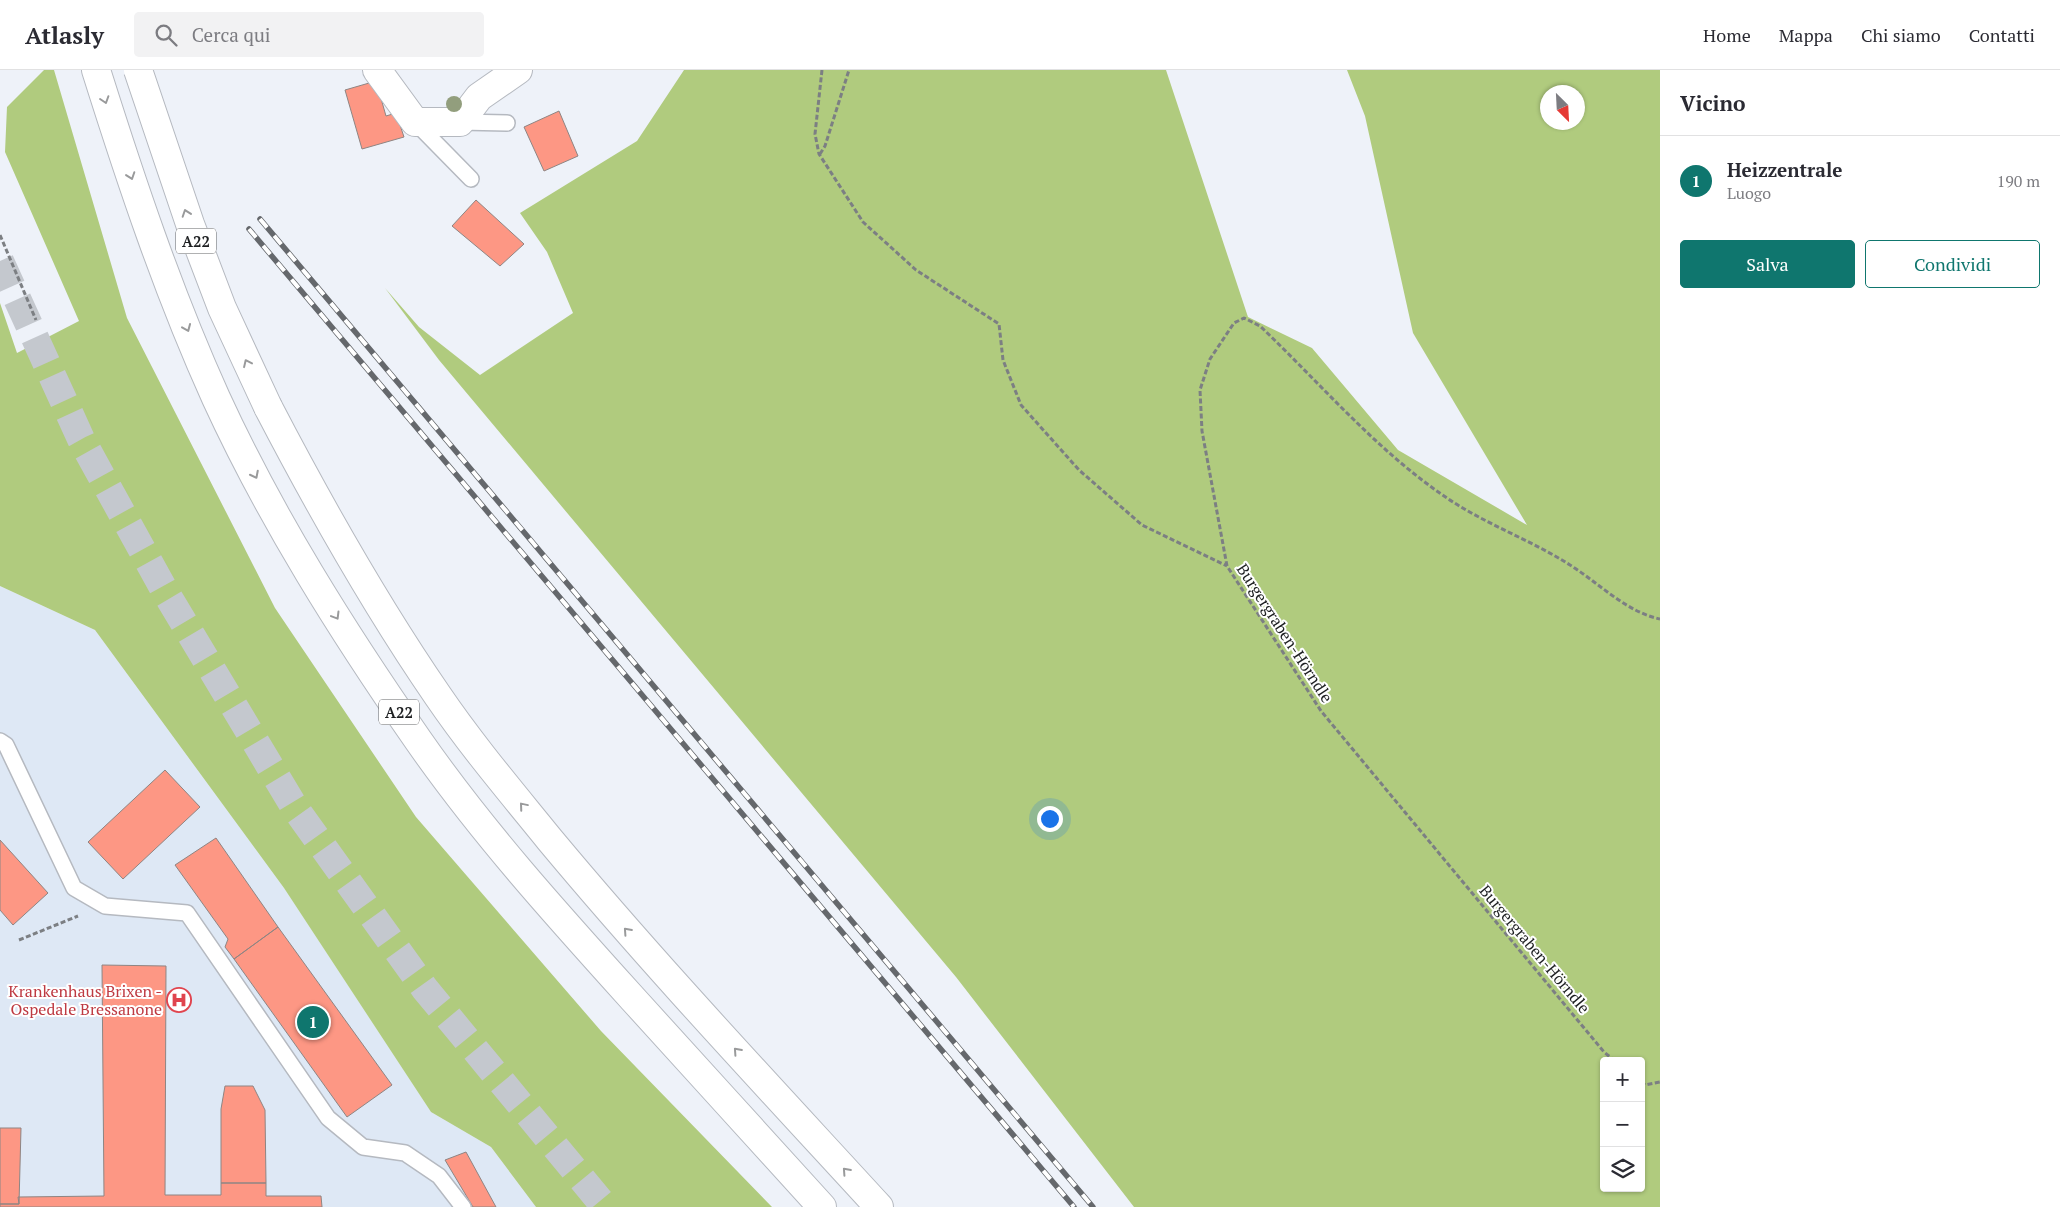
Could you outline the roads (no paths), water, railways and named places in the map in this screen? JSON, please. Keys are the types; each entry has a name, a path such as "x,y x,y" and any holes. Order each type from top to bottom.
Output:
{"main road":[{"name":"A22","path":"96,70 115,130 172,291 217,399 264,493 354,645 420,743 491,837 587,948 822,1207"},
{"name":"A22","path":"138,70 190,224 219,300 268,407 319,505 373,598 439,698 498,775 605,906 879,1207"},
{"path":"377,70 414,122 460,122 478,98 518,70"}],"lane":[{"path":"414,122 471,179"},
{"path":"460,122 507,123"},
{"path":"0,741 6,745 74,888 104,906 187,913 328,1118 363,1147 405,1153 439,1176 463,1207"}],"tunnel":[{"path":"0,261 81,439 166,593 295,808 425,989 605,1207"}],"railway":[{"path":"260,219 1093,1207"},
{"path":"249,229 1074,1207"}],"place":[{"name":"Krankenhaus Brixen - Ospedale Bressanone","path":"179,1000"},
{"name":"Heizzentrale","path":"313,1022"}]}
